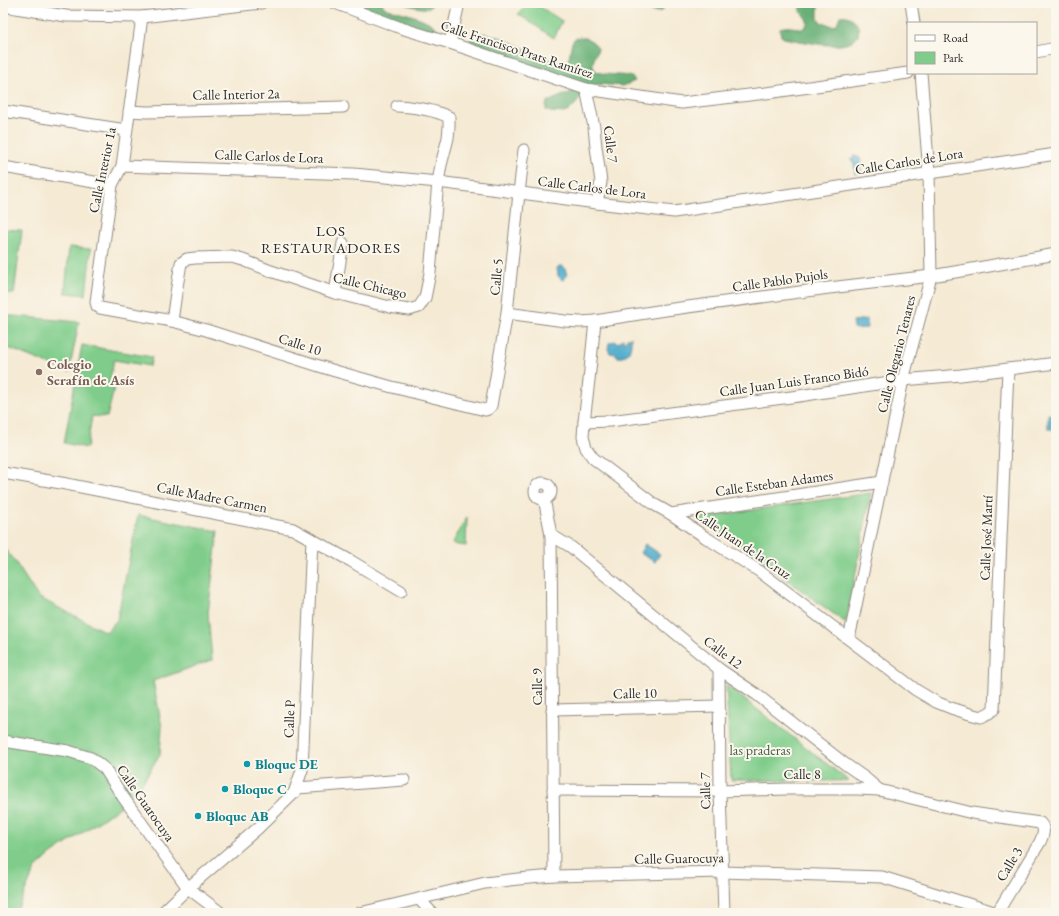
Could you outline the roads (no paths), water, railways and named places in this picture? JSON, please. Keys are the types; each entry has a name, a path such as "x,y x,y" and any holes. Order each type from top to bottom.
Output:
{"street":[{"path":"3,6 66,16 142,17 261,3"},
{"name":"Calle Francisco Prats Ramírez","path":"335,3 401,28 586,89 682,103 907,73"},
{"path":"450,43 459,3"},
{"path":"911,3 914,22"},
{"name":"Calle Interior 1a","path":"97,306 96,302 112,185 122,166 142,17"},
{"path":"1037,52 1056,48"},
{"name":"Calle Olegario Tenares","path":"849,639 904,380 931,276 929,173 921,74"},
{"name":"Calle 7","path":"586,89 594,127 601,182 597,203"},
{"name":"Calle Chicago","path":"172,321 181,263 187,259 216,257 232,257 243,260 335,293 409,310 419,307 425,298 430,273 438,182 448,138 449,117 441,113 420,108 397,106"},
{"name":"Calle Interior 2a","path":"129,111 147,112 343,107"},
{"path":"3,111 126,130"},
{"name":"Calle 5","path":"491,406 507,313 524,150"},
{"name":"Calle Carlos de Lora","path":"122,166 354,174 438,182 674,212 1056,154"},
{"path":"3,167 112,185"},
{"path":"335,293 343,243"},
{"name":"Calle Pablo Pujols","path":"507,313 565,321 595,321 829,288 931,276 1056,254"},
{"name":"Calle 10","path":"97,306 100,308 172,321 206,330 335,371 392,387 485,410 491,406"},
{"name":"Calle Juan de la Cruz","path":"595,321 583,437 586,448 593,458 655,505 759,571 916,690 936,702 951,708 981,716 994,709"},
{"name":"Calle Juan Luis Franco Bidó","path":"584,422 610,421 799,396 904,380 1008,369 1056,362"},
{"name":"Calle José Martí","path":"994,709 1008,369"},
{"name":"Calle Madre Carmen","path":"3,473 293,529 401,591"},
{"name":"Calle Esteban Adames","path":"671,514 882,482"},
{"name":"Calle 9","path":"544,498 551,535 554,876"},
{"name":"Calle 12","path":"551,535 571,547 719,669 756,694 879,790"},
{"name":"Calle P","path":"162,913 188,888 257,829 294,793 297,788 302,770 312,539"},
{"name":"Calle 7","path":"719,669 720,791 724,913"},
{"name":"Calle 10","path":"552,710 719,706"},
{"name":"Calle Guarocuya","path":"3,741 68,751 91,758 105,769 123,797 188,888 221,913"},
{"path":"297,788 404,780"},
{"name":"Calle 8","path":"553,790 879,790 972,813 1040,823 1044,828"},
{"name":"Calle 3","path":"997,913 1040,842 1044,828"},
{"name":"Calle Guarocuya","path":"360,913 485,883 518,879 554,876 722,872 882,877 997,913"},
{"path":"419,899 432,913"}],"water":[{"path":"854,156 859,157 861,160 861,172 855,174 854,164 851,159"},
{"path":"559,266 565,268 567,276 562,280 558,276 557,268"},
{"path":"867,319 868,328 854,329 853,321"},
{"path":"631,337 630,348 625,356 618,357 616,354 610,353 608,349 609,343 614,341 619,343 623,338 625,342 627,338"},
{"path":"1048,414 1056,415 1055,429 1048,429"},
{"path":"645,544 660,554 655,562 640,553"}],"place":[{"name":"Colegio Serafín de Asís","path":"39,372"},
{"name":"Bloque DE","path":"247,764"},
{"name":"Bloque C","path":"225,789"},
{"name":"Bloque AB","path":"198,816"}],"district":[{"name":"LOS RESTAURADORES","path":"331,240"}],"park label":[{"name":"las praderas","path":"760,750"}]}
